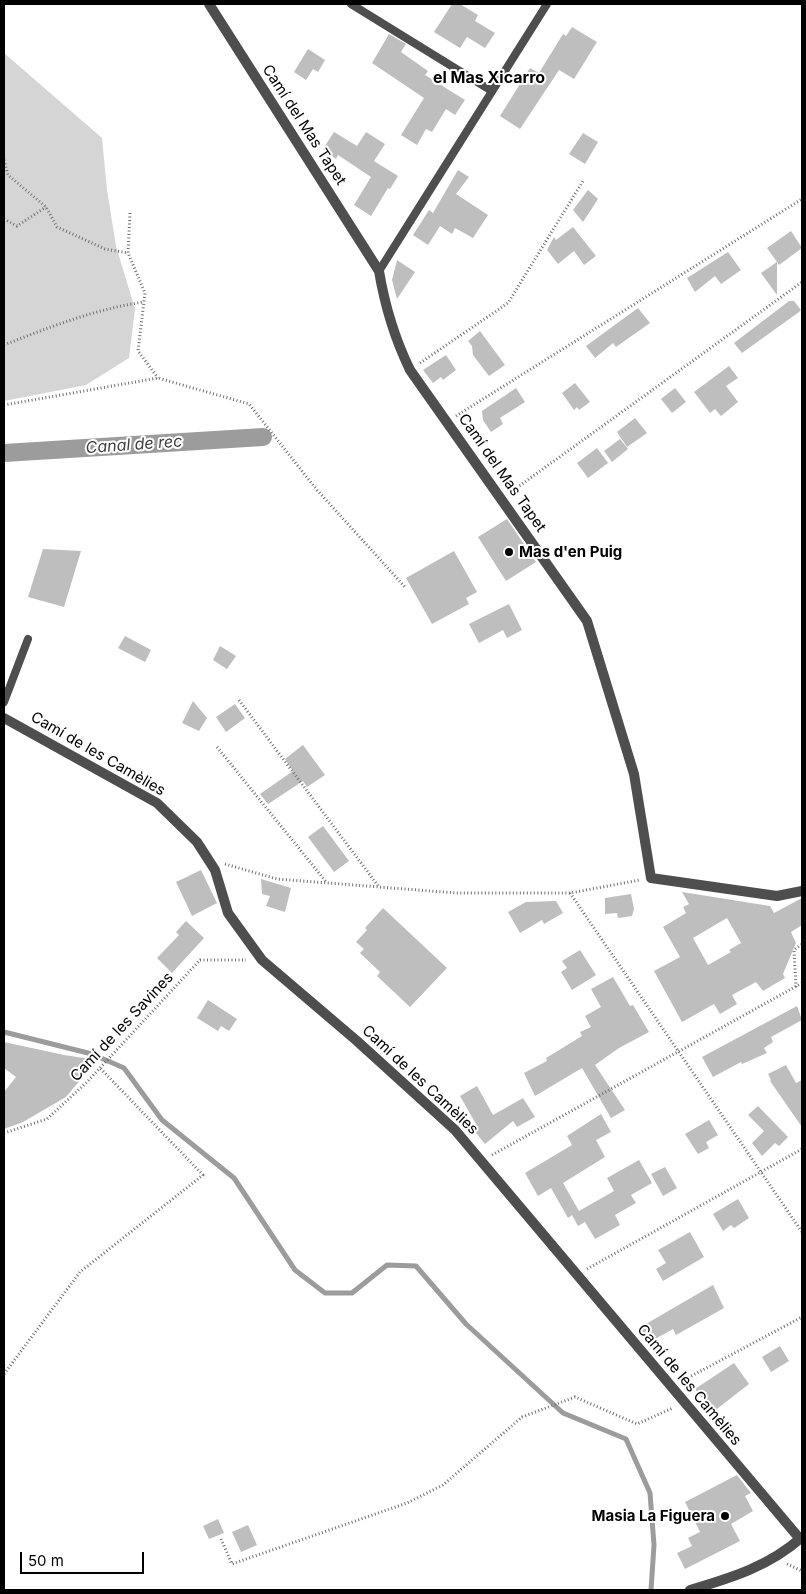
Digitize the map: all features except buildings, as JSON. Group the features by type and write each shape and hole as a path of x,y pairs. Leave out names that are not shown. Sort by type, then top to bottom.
{"street":[{"name":"Camí del Mas Tapet","path":"208,4 379,271 385,308 396,342 410,370 587,621 634,774 651,878"},
{"name":"Camí de les Camèlies","path":"4,718 157,803 197,842 215,870 228,913 262,960 357,1041 455,1130 670,1387 801,1538"},
{"path":"651,878 777,896 802,891"},
{"path":"690,1590 736,1577 776,1558 801,1538"}],"lane":[{"path":"351,4 492,91"},
{"path":"379,271 547,4"},
{"path":"4,702 28,639"}],"path":[{"path":"4,160 8,175 46,206 57,227 105,249 128,253"},
{"path":"410,370 508,303 583,180"},
{"path":"446,420 464,412 802,198"},
{"path":"4,219 17,226 46,206"},
{"path":"130,213 128,253 145,293 138,351 158,378"},
{"path":"502,498 802,282"},
{"path":"4,345 81,316 114,306 144,302"},
{"path":"4,405 158,378 249,404 317,490 405,588"},
{"path":"239,700 379,887"},
{"path":"217,747 327,883"},
{"path":"208,859 277,879 456,893 570,893 651,878"},
{"path":"570,893 802,1232"},
{"path":"796,986 794,950 802,944"},
{"name":"Camí de les Savines","path":"4,1133 47,1119 100,1068 200,960 262,960"},
{"path":"480,1161 802,983"},
{"path":"4,1374 80,1272 203,1174 100,1068"},
{"path":"576,1276 802,1149"},
{"path":"670,1387 802,1317"},
{"path":"220,1539 232,1564 407,1503 443,1485 522,1417 575,1397 637,1424 684,1403"}],"shaded area":[{"path":"4,53 102,138 107,190 116,246 135,309 129,358 86,385 4,401"}],"waterway":[{"name":"Canal de rec","path":"4,453 263,437"},
{"path":"4,1032 92,1054 124,1068 162,1120 234,1178 295,1270 325,1293 352,1293 387,1265 416,1266 466,1324 563,1413 626,1439 650,1493 654,1545 651,1590"}],"place":[{"name":"Mas d'en Puig","path":"509,552"},
{"name":"Masia La Figuera","path":"725,1516"}],"district":[{"name":"el Mas Xicarro","path":"489,78"}]}
